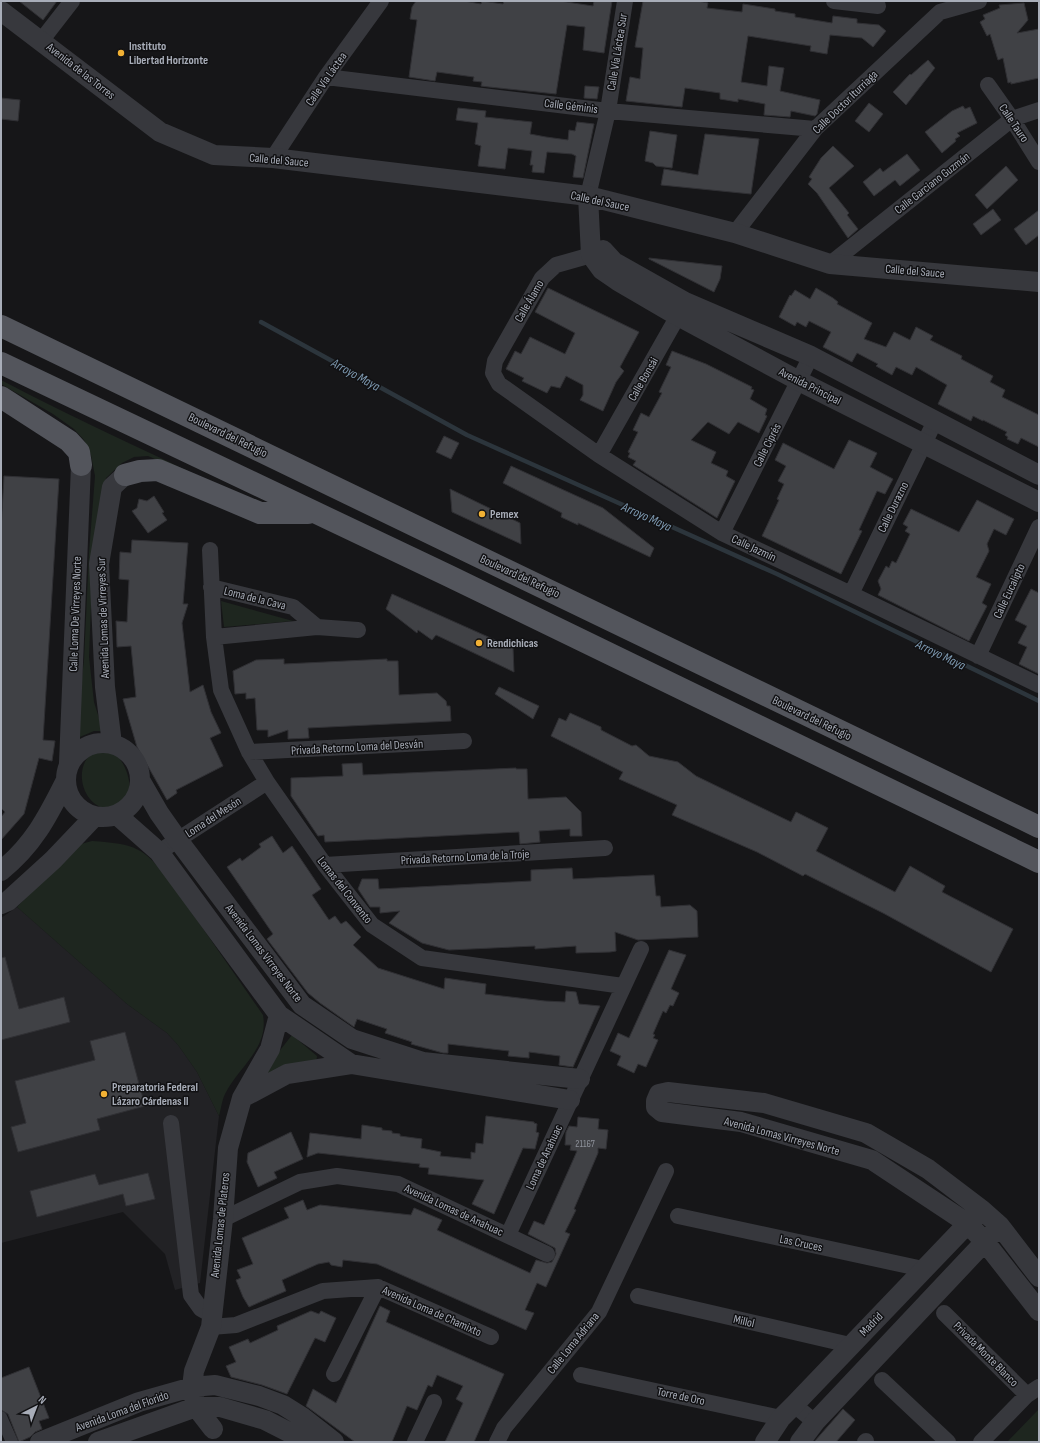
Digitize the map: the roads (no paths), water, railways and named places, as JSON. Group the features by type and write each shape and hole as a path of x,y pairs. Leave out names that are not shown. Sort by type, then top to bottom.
{"main road":[{"name":"Boulevard del Refugio","path":"1,326 1039,827"},
{"path":"1,363 549,624 1039,862"},
{"path":"1,397 69,441 79,452 81,465"},
{"path":"125,475 140,471 158,470 260,513 316,513"}],"street":[{"path":"42,41 72,1"},
{"name":"Calle Vía Láctea","path":"273,158 326,77 381,1"},
{"name":"Calle Vía Láctea Sur","path":"588,196 608,111 625,1"},
{"path":"834,1 878,6"},
{"name":"Calle Doctor Iturriaga","path":"735,233 816,130 940,12 979,1"},
{"name":"Avenida de las Torres","path":"1,11 160,132"},
{"name":"Calle Géminis","path":"326,77 608,111 816,130"},
{"name":"Calle Tauro","path":"988,85 1012,119 1039,162"},
{"name":"Calle Garciano Guzmán","path":"830,264 1012,119 1039,110"},
{"name":"Calle del Sauce","path":"160,132 214,155 273,158 588,196 735,233 830,264 1039,282"},
{"path":"588,196 595,249"},
{"name":"Avenida Principal","path":"595,249 602,270 607,274 682,309 811,356 1039,475"},
{"name":"Calle Álamo","path":"493,374 495,361 542,278 556,265 595,249"},
{"name":"Avenida Principal","path":"682,309 799,381 1039,502"},
{"name":"Calle Bonsái","path":"599,455 682,309"},
{"name":"Calle Ciprés","path":"722,533 811,356"},
{"name":"Calle Jazmín","path":"493,374 499,384 599,455 722,533 1039,685"},
{"name":"Calle Durazno","path":"851,594 935,421"},
{"name":"Calle Loma De Virreyes Norte","path":"67,772 81,465"},
{"name":"Avenida Lomas de Virreyes Sur","path":"112,744 105,686 99,564 112,487 125,475"},
{"name":"Calle Eucalipto","path":"978,656 1039,528"},
{"name":"Lomas del Convento","path":"210,550 214,637 221,690 249,752 267,782 325,865 372,925 422,958 623,986"},
{"name":"Loma de la Cava","path":"211,587 294,608 317,627"},
{"name":"Loma de la Cava","path":"214,637 317,627 358,630"},
{"name":"Privada Retorno Loma del Desván","path":"249,752 464,741"},
{"path":"1,871 18,857 46,821 67,772 75,755 87,747 102,743 112,744 123,749 132,757 138,768 140,780 134,801 117,815 106,818 94,817 83,812 74,804 68,794 67,772"},
{"name":"Avenida Lomas Virreyes Norte","path":"140,780 159,813 178,840 302,1005 352,1039 423,1062 580,1079"},
{"name":"Loma del Mesón","path":"159,852 267,782"},
{"name":"Avenida Lomas Virreyes Norte","path":"117,815 159,852 279,1015 351,1064 570,1100"},
{"path":"1,904 8,901 53,860 94,817"},
{"name":"Privada Retorno Loma de la Troje","path":"325,865 605,848"},
{"path":"580,1079 641,949"},
{"name":"Avenida Lomas de Plateros","path":"192,1386 194,1371 202,1353 211,1321 228,1148 242,1098 270,1049 279,1015"},
{"path":"242,1098 287,1074 351,1064"},
{"name":"Loma de Anahuac","path":"508,1235 580,1079"},
{"name":"Avenida Lomas Virreyes Norte","path":"1039,1277 1000,1226 982,1210 928,1169 866,1134 764,1102 668,1092 659,1094 656,1101 656,1107 662,1112 741,1122 872,1160 967,1224 985,1242 1039,1311"},
{"path":"171,1123 191,1296 211,1321"},
{"name":"Calle Loma Adriana","path":"497,1442 504,1428 599,1312 666,1171"},
{"name":"Avenida Lomas de Anahuac","path":"222,1219 300,1182 337,1176 398,1184 547,1254"},
{"name":"Madrid","path":"765,1442 788,1411 923,1269 982,1210"},
{"name":"Las Cruces","path":"678,1216 923,1269"},
{"path":"800,1442 814,1422 1000,1226"},
{"path":"334,1374 378,1287"},
{"name":"Avenida Loma de Chamixto","path":"211,1321 236,1325 323,1291 378,1287 491,1337"},
{"name":"Millol","path":"638,1296 850,1345"},
{"name":"Privada Monte Blanco","path":"944,1313 1033,1391"},
{"path":"202,1353 215,1385 220,1407 213,1435"},
{"name":"Torre de Oro","path":"581,1374 788,1411"},
{"path":"882,1380 948,1442"},
{"name":"Avenida Loma del Florido","path":"40,1442 139,1402 192,1386 215,1385 259,1396 283,1405 302,1417 334,1442"},
{"path":"192,1386 196,1408 213,1435"},
{"path":"981,1442 1033,1391"},
{"path":"415,1442 434,1402"},
{"name":"Avenida Loma del Florido","path":"98,1442 196,1408 220,1407 265,1420 308,1442"},
{"path":"788,1411 814,1422"},
{"path":"1,1417 12,1442"}],"waterway":[{"name":"Arroyo Maya","path":"261,322 467,435 777,574 1039,701"}],"place":[{"name":"Instituto Libertad Horizonte","path":"121,53"},
{"name":"Pemex","path":"482,514"},
{"name":"Rendichicas","path":"479,643"},
{"name":"Preparatoria Federal Lázaro Cárdenas ll","path":"104,1094"}]}
